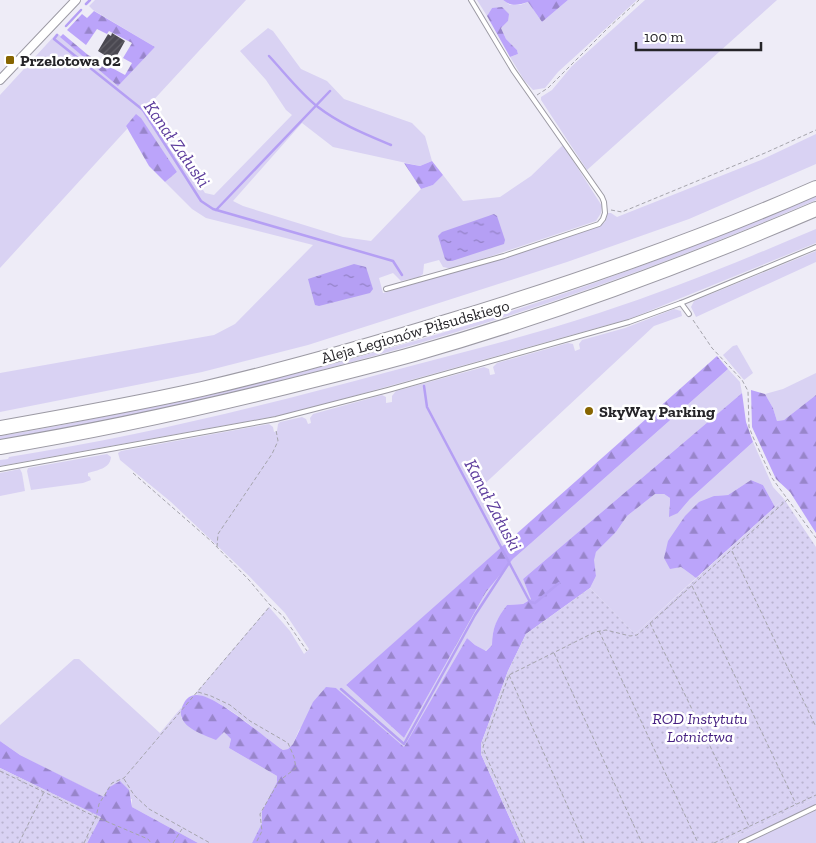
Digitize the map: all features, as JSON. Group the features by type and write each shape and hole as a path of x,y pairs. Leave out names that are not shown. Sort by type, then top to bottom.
{"highway":[{"name":"Aleja Legionów Piłsudskiego","path":"0,428 132,404 200,389 372,345 522,300 744,218 816,188"},
{"name":"Aleja Legionów Piłsudskiego","path":"0,447 71,435 214,406 413,355 536,316 651,275 816,208"}],"street":[{"path":"0,80 76,0"}],"lane":[{"path":"386,289 504,256 599,224 603,219 606,209 602,197 531,96 471,0"},
{"path":"0,469 276,420 629,322 681,303 816,247"},
{"path":"681,303 689,314"},
{"path":"741,843 816,807"}],"path":[{"path":"531,96 540,94 548,88 639,0"},
{"path":"606,209 622,212 816,130"},
{"path":"689,314 712,348 742,380 748,391 749,427 772,478 816,538"},
{"path":"217,548 218,534 272,454 278,441 276,430"},
{"path":"133,473 176,510 250,580 271,605 284,616 307,651"},
{"path":"525,843 483,747 508,675 599,631 606,630 633,637 788,499"},
{"path":"732,550 816,726"},
{"path":"692,586 796,804"},
{"path":"84,843 96,817 99,804 112,784 124,778 271,605"},
{"path":"650,623 749,826"},
{"path":"599,631 698,843"},
{"path":"554,652 642,843"},
{"path":"508,675 584,843"},
{"path":"197,692 230,705 250,721 288,743 294,757 296,768 279,781 260,814 262,831 256,843"},
{"path":"0,771 96,817 148,839 151,843"},
{"path":"124,778 134,796 149,809 210,843"},
{"path":"19,843 44,792"},
{"path":"714,843 816,794"},
{"path":"173,843 182,828"}],"green space":[{"path":"95,0 246,0 148,106 205,193 214,195 292,115 286,110 266,80 240,51 268,28 273,31 301,69 327,81 344,99 412,123 425,136 432,161 420,166 333,147 302,123 233,201 243,206 343,237 371,241 421,189 433,185 443,175 463,201 500,197 531,176 563,145 602,206 601,213 596,221 453,269 443,267 439,260 424,264 423,274 419,277 401,281 393,273 379,278 383,293 533,249 600,226 605,222 608,213 617,217 761,160 816,134 816,164 689,219 567,262 308,345 202,372 0,412 0,373 214,335 235,324 313,245 206,218 192,209 165,182 177,172 126,125 127,129 0,268 0,95 57,33 118,85 155,47 93,10 89,6"},
{"path":"477,0 503,0 510,5 520,5 528,2 542,22 568,0 637,0 558,72 545,88 533,90 524,80 510,57 518,54 517,50 506,39 501,28 508,21 492,8 487,16"},
{"path":"503,0 568,0 542,22 528,2 515,5"},
{"path":"645,0 777,0 587,170 541,100 541,97 552,90 572,66"},
{"path":"502,7 509,14 508,21 501,28 506,39 517,50 518,54 510,57 487,16 492,8"},
{"path":"94,11 155,47 118,86 60,37 63,34 88,55 125,75 132,63 123,58 132,43 109,31 107,34 97,29 86,45 67,30 82,14 87,18"},
{"path":"136,114 141,118 177,172 165,182 149,166 126,126"},
{"path":"432,161 443,175 433,185 421,189 404,163 420,166"},
{"path":"816,195 816,200 717,241 617,279 415,344 210,398 0,440 0,436 38,430 236,388 405,344 572,291 736,229"},
{"path":"816,229 816,243 632,318 277,416 0,466 0,460 8,459 9,457 105,440 247,409 547,329 654,294"},
{"path":"816,251 816,262 696,317 691,307 694,301"},
{"path":"674,309 681,311 682,316 654,326 478,490 504,546 346,685 404,738 486,592 513,559 728,369 740,382 742,393 523,579 532,598 523,604 507,605 500,614 496,624 492,645 485,651 467,638 404,748 336,688 299,730 293,744 288,749 283,750 219,703 195,694 269,607 290,631 304,654 309,649 285,613 248,575 171,502 120,460 118,453 269,424 273,427 274,432 277,431 280,422 302,417 306,419 308,424 311,423 310,418 313,414 382,395 386,397 386,403 392,402 392,396 396,391 484,367 489,369 490,375 495,374 493,367 497,363 568,343 573,344 575,351 580,349 579,344 582,340 625,328"},
{"path":"737,345 753,373 744,380 723,355 733,346"},
{"path":"717,356 728,369 513,559 486,592 404,738 346,685"},
{"path":"816,373 816,395 784,420 777,421 773,408 765,394 783,389"},
{"path":"751,390 765,394 773,408 777,421 784,420 816,395 816,533 790,492 776,479 752,427"},
{"path":"742,393 746,422 753,442 690,499 678,513 669,517 670,498 664,494 655,494 627,516 616,532 596,552 594,560 596,576 590,588 526,634 508,671 481,744 481,754 521,843 252,843 262,823 262,811 277,782 277,776 229,748 231,739 224,732 216,740 190,728 185,723 181,711 187,699 196,695 215,701 283,750 288,749 293,744 313,702 326,687 336,688 404,747 467,638 486,651 492,645 496,624 500,614 507,605 523,604 531,599 523,579"},
{"path":"753,442 773,487 784,499 775,507 763,485 751,480 728,495 714,496 681,567 696,578 635,634 590,588 596,576 593,560 596,552 616,532 627,516 655,494 664,494 670,498 669,508 678,513 690,499"},
{"path":"107,454 111,457 106,467 88,473 91,480 83,483 31,490 28,468"},
{"path":"20,469 25,491 0,496 0,473"},
{"path":"751,480 763,485 775,507 696,578 681,567 670,569 664,558 668,541 685,516 699,502 714,496 728,495"},
{"name":"ROD Instytutu Lotnictwa","path":"784,499 816,547 816,798 722,843 521,843 481,754 481,744 508,671 526,634 590,588 635,634"},
{"path":"74,659 79,659 160,733 181,708 181,718 224,732 231,739 229,748 277,776 277,782 262,811 262,823 252,843 198,843 132,807 132,799 104,797 20,755 0,741 0,725"},
{"path":"0,741 20,755 104,797 108,788 120,781 129,790 132,807 198,843 87,843 100,817 0,768"},
{"path":"0,768 101,817 87,843 0,843"},
{"path":"816,798 816,805 736,843 722,843"},
{"path":"816,810 816,843 747,843"}],"water":[{"path":"494,214 497,216 505,240 504,244 452,261 445,259 438,236 442,232"},
{"path":"354,264 366,267 373,289 370,293 319,306 315,305 308,279"}],"building":[{"path":"112,33 125,41 114,61 98,51 108,34 111,36"}],"waterway":[{"path":"86,4 90,0"},
{"path":"66,26 81,10"},
{"name":"Kanał Załuski","path":"57,35 54,39 143,110 201,201 213,209 393,261 402,275"},
{"path":"269,56 299,89 326,113 362,133 391,145"},
{"path":"216,210 330,91"},
{"name":"Kanał Załuski","path":"424,386 427,407 530,602 535,603 559,583"},
{"path":"341,689 404,744 475,615 509,563"}],"place":[{"name":"Przelotowa 02","path":"10,60"},
{"name":"SkyWay Parking","path":"589,411"}]}
